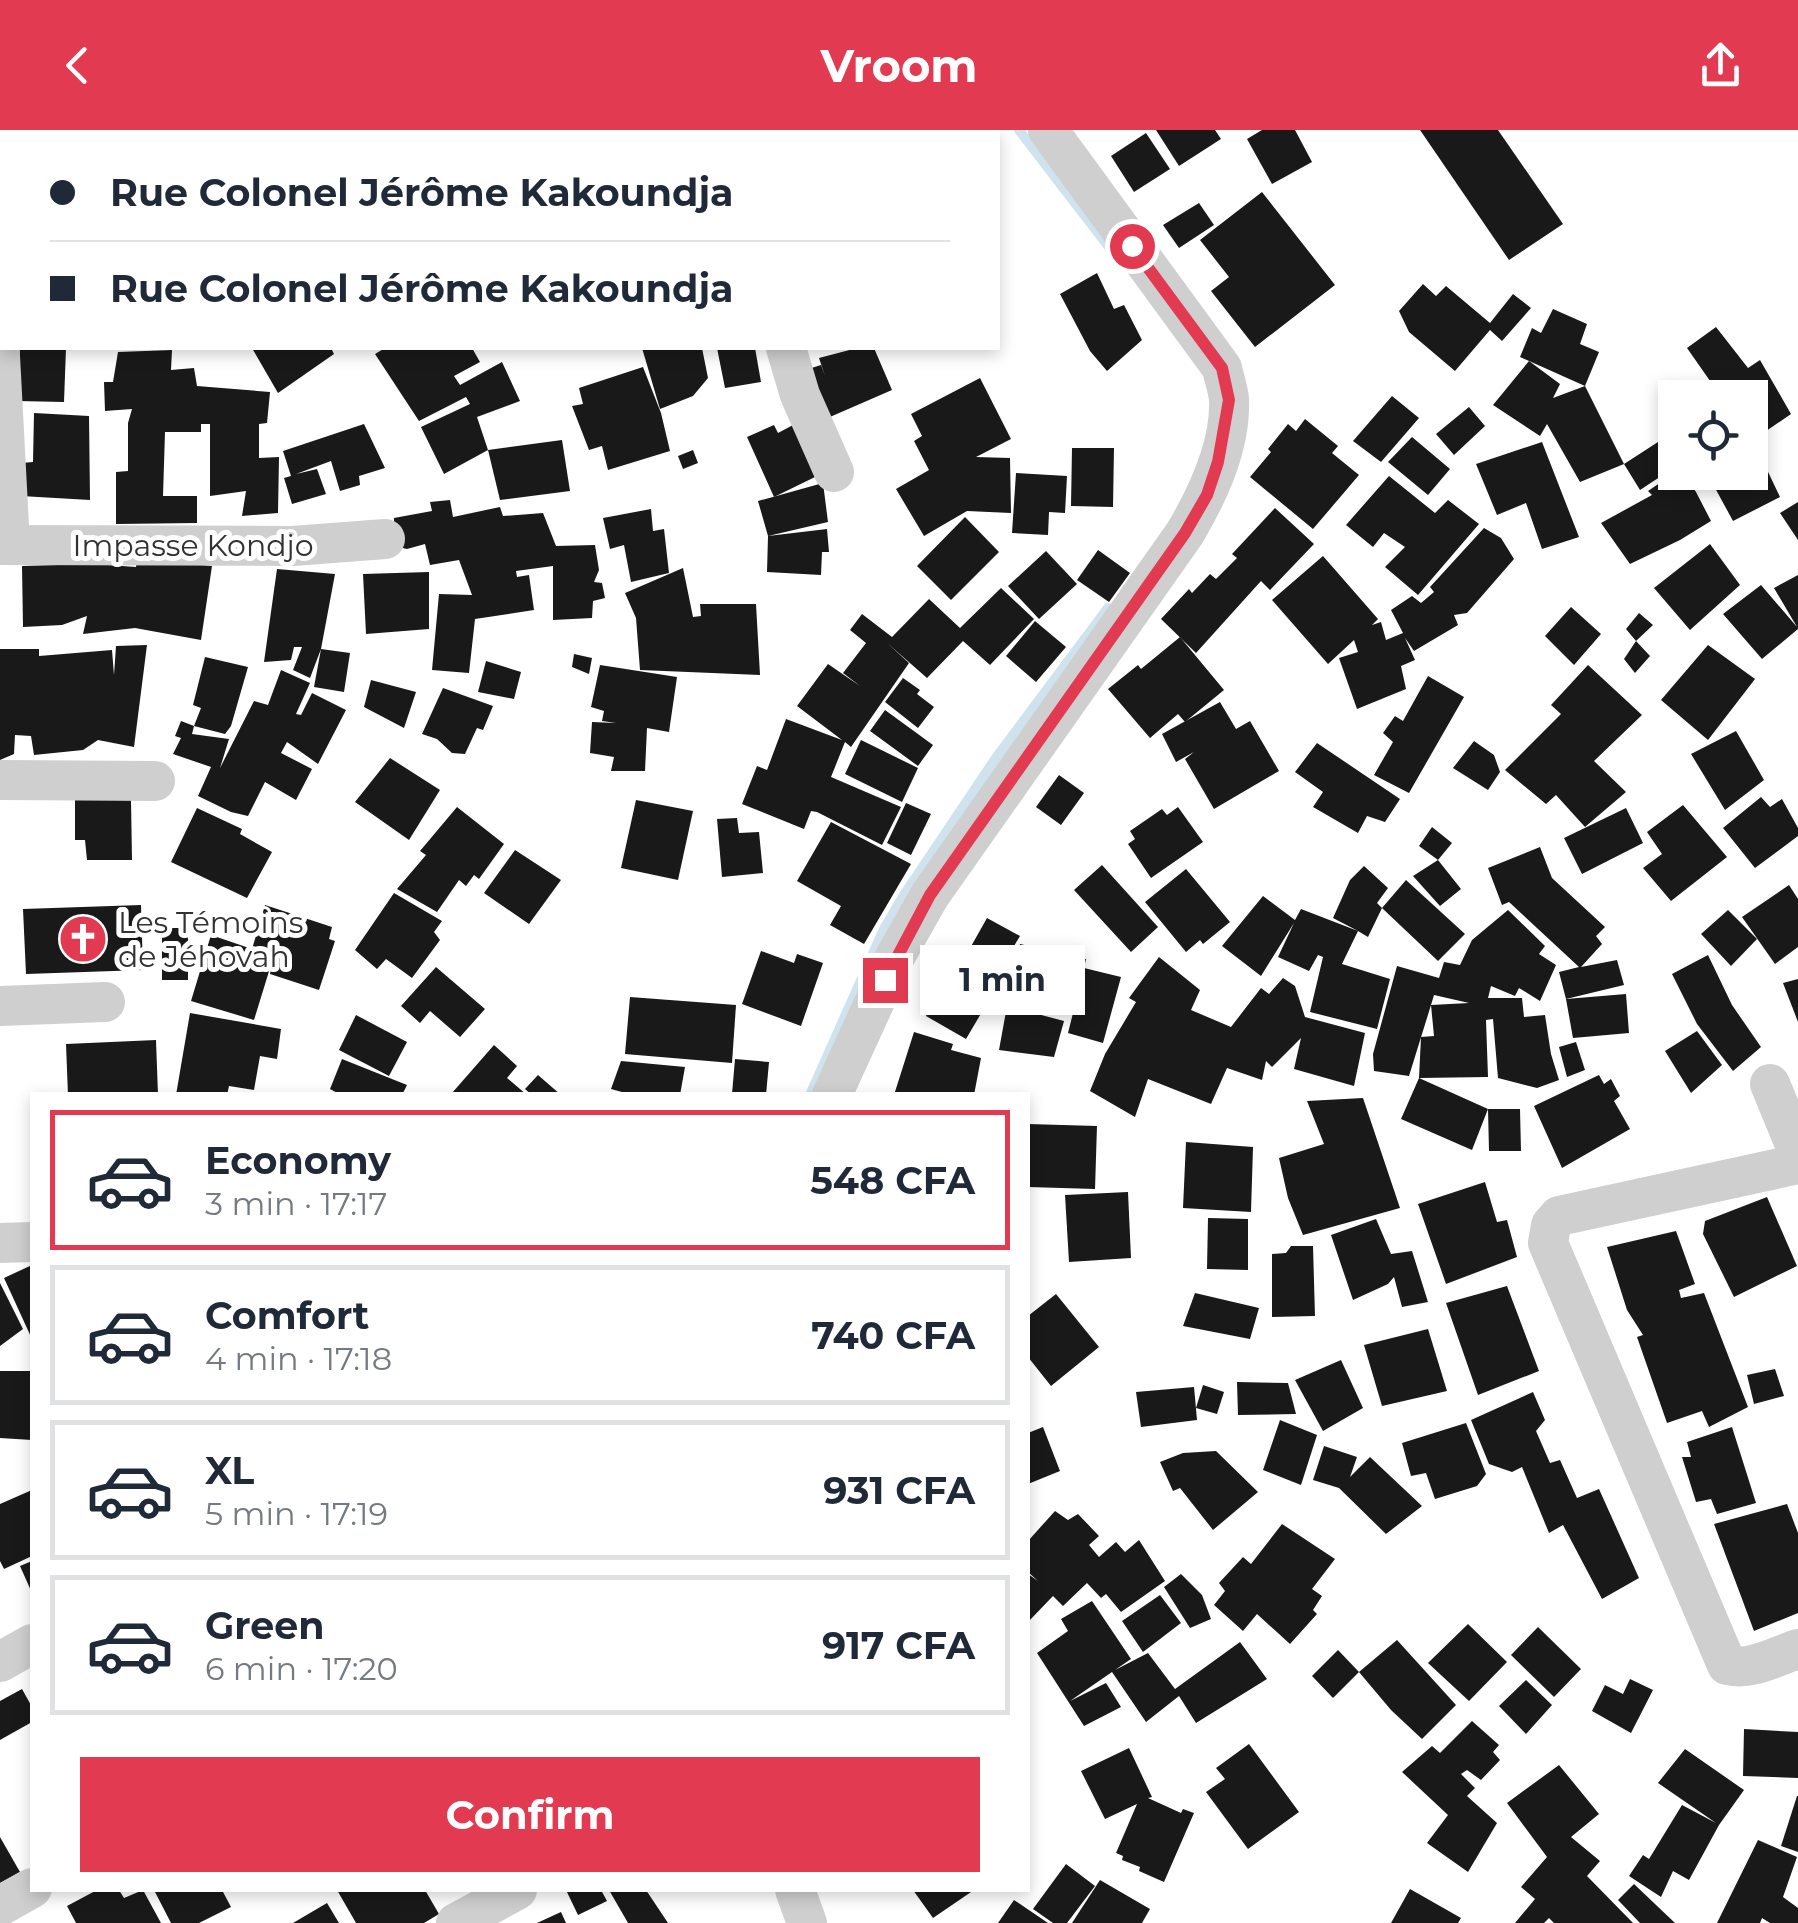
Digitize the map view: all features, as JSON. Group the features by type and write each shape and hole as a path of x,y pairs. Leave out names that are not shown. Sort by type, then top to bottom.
{"street":[{"path":"833,1092 896,955 930,895 1185,533 1207,495 1218,462 1229,400 1222,368 1048,130"},
{"path":"787,350 800,395 834,472"},
{"path":"0,356 5,545"},
{"name":"Impasse Kondjo","path":"5,545 294,546 385,539"},
{"path":"0,780 156,780"},
{"path":"0,1006 105,1002"},
{"path":"1770,1084 1798,1152"},
{"path":"1798,1164 1560,1216 1551,1225 1548,1242 1727,1664 1740,1668 1798,1649"},
{"path":"0,1243 30,1242"},
{"path":"0,1662 30,1645"},
{"path":"0,1906 30,1889"},
{"path":"456,1923 513,1892"},
{"path":"796,1892 807,1923"}],"building":[{"path":"1156,130 1215,130 1221,139 1179,166"},
{"path":"1262,130 1295,130 1312,162 1272,184 1247,139"},
{"path":"1420,130 1498,130 1563,224 1509,260"},
{"path":"1146,133 1170,169 1134,192 1111,156"},
{"path":"1262,192 1335,285 1255,347 1211,291 1229,277 1200,240"},
{"path":"1199,203 1214,225 1179,248 1163,225"},
{"path":"1097,273 1114,309 1124,305 1142,340 1107,371 1090,351 1060,294"},
{"path":"1423,284 1436,296 1446,286 1490,323 1513,294 1531,308 1502,341 1490,330 1455,371 1409,332 1399,311"},
{"path":"1553,309 1587,324 1580,344 1599,352 1585,386 1520,357 1532,328 1541,333"},
{"path":"1716,327 1748,368 1760,360 1791,414 1768,430 1768,380 1709,380 1687,348"},
{"path":"20,350 66,350 64,402 17,401"},
{"path":"172,350 171,370 194,368 197,386 270,392 267,423 259,424 259,458 279,457 278,513 242,516 246,491 210,496 210,424 201,424 201,432 165,432 163,496 197,496 197,523 116,524 116,472 128,471 128,423 132,409 105,411 104,382 113,382 118,352"},
{"path":"253,350 332,350 334,354 278,393"},
{"path":"382,350 473,350 480,362 454,376 460,385 502,362 520,401 477,417 488,450 444,474 421,427 470,404 466,397 419,421 375,354"},
{"path":"643,350 702,350 708,378 693,396 660,409"},
{"path":"717,350 755,350 761,382 725,388"},
{"path":"849,350 875,350 892,390 823,420 802,371 821,365 825,376 819,358"},
{"path":"1529,361 1560,384 1553,398 1585,386 1624,464 1580,482 1547,424 1540,436 1493,405"},
{"path":"643,367 661,413 670,451 608,470 602,446 589,450 572,406 583,404 579,388"},
{"path":"980,378 1011,439 976,457 1010,458 1011,513 967,511 924,536 896,489 929,470 914,441 922,436 911,414"},
{"path":"1392,396 1419,418 1381,462 1353,441"},
{"path":"1469,407 1485,426 1454,455 1436,434"},
{"path":"34,413 89,416 90,500 21,496 21,463 33,462"},
{"path":"1305,419 1338,446 1332,453 1359,475 1313,529 1250,477 1288,424 1296,431"},
{"path":"364,424 385,468 359,476 360,485 340,491 331,461 296,474 317,469 326,494 292,504 284,478 291,476 283,451"},
{"path":"774,425 778,433 793,425 815,477 774,497 747,437"},
{"path":"1412,437 1450,469 1428,495 1388,462"},
{"path":"562,440 570,491 500,500 488,450"},
{"path":"1542,442 1579,537 1542,549 1526,503 1497,515 1476,464"},
{"path":"1658,442 1658,478 1640,490 1624,464"},
{"path":"1072,448 1114,448 1113,507 1071,506"},
{"path":"693,450 698,463 683,469 678,456"},
{"path":"1768,472 1780,497 1733,521 1716,490 1768,490"},
{"path":"1016,473 1067,476 1065,513 1049,512 1048,535 1012,533"},
{"path":"1389,476 1435,513 1448,500 1479,524 1418,595 1385,567 1405,547 1384,533 1373,547 1346,525"},
{"path":"823,483 828,522 768,536 758,501"},
{"path":"1658,484 1658,490 1695,490 1711,521 1630,564 1601,523 1652,495 1648,491"},
{"path":"450,500 453,517 500,507 503,516 543,513 556,546 595,545 599,570 594,582 602,583 605,598 593,601 592,618 553,620 553,566 516,571 517,577 529,575 534,610 475,619 469,673 432,670 439,594 472,595 459,560 430,565 425,544 407,549 394,546 394,518 432,511 430,502"},
{"path":"1798,502 1798,540 1780,513"},
{"path":"1275,508 1314,544 1270,590 1261,581 1196,653 1161,619 1189,589 1192,593 1210,574 1216,579 1237,558 1232,554"},
{"path":"651,509 653,531 664,529 669,573 631,582 624,545 610,549 603,518"},
{"path":"965,517 999,552 951,600 917,566"},
{"path":"1484,528 1501,538 1514,559 1467,613 1454,615 1458,625 1414,651 1405,638 1415,660 1401,666 1406,689 1357,709 1339,658 1358,652 1354,640 1328,664 1272,600 1323,556 1378,619 1372,625 1381,622 1386,640 1403,633 1391,610 1412,596 1421,603 1434,592 1430,587"},
{"path":"827,529 829,552 822,552 821,575 767,572 768,536"},
{"path":"1710,544 1740,585 1690,630 1654,588"},
{"path":"1098,550 1130,573 1109,602 1077,580"},
{"path":"1046,551 1077,584 1039,619 1008,586"},
{"path":"137,559 212,566 201,640 135,628 83,634 87,616 62,625 23,627 22,566 136,567"},
{"path":"683,568 693,617 701,616 700,604 756,604 760,675 640,670 636,618 625,593"},
{"path":"277,569 335,574 321,649 310,678 293,670 302,647 294,647 291,660 264,662"},
{"path":"429,572 429,629 366,634 363,574"},
{"path":"1798,575 1798,629 1762,659 1723,614 1761,585 1797,627 1774,588"},
{"path":"1001,588 1034,619 990,665 963,641 927,678 886,642 909,663 851,747 845,742 831,777 901,807 882,845 817,812 811,811 804,829 742,804 757,766 767,770 786,719 842,740 797,706 828,664 860,686 843,673 866,643 850,630 862,614 892,637 929,599 960,628"},
{"path":"1571,607 1601,634 1574,665 1545,636"},
{"path":"1639,613 1653,625 1636,641 1626,629"},
{"path":"1035,621 1066,647 1036,682 1006,656"},
{"path":"1180,637 1224,690 1185,722 1178,714 1150,738 1108,689 1138,665 1141,669"},
{"path":"1636,641 1650,656 1635,673 1624,659"},
{"path":"147,645 134,747 98,740 83,750 34,755 31,736 15,735 14,754 0,760 0,649 39,649 39,656 112,650 114,675 116,646"},
{"path":"1708,645 1755,679 1708,740 1661,700"},
{"path":"321,649 350,653 344,692 314,687"},
{"path":"574,654 592,658 589,674 572,667"},
{"path":"205,657 248,667 231,726 225,734 194,726 201,708 193,705"},
{"path":"486,661 521,672 514,699 478,692"},
{"path":"600,665 677,677 669,732 647,728 645,771 611,771 614,757 590,753 592,722 616,723 602,721 604,711 591,707"},
{"path":"1588,665 1642,715 1594,761 1626,792 1585,827 1556,795 1546,804 1505,770 1561,714 1551,705"},
{"path":"281,670 310,683 296,714 301,715 312,693 346,710 318,764 287,742 281,753 312,769 296,800 265,782 248,816 198,796 211,767 173,754 181,738 175,736 181,721 194,726 192,734 229,739 220,768 254,701 268,705"},
{"path":"1428,676 1464,697 1409,793 1374,775 1393,742 1383,733 1395,716 1403,721"},
{"path":"903,678 934,707 918,728 885,702"},
{"path":"371,680 416,692 404,728 364,707"},
{"path":"443,688 493,706 483,730 477,728 465,754 452,753 437,739 422,734"},
{"path":"1220,702 1236,729 1250,721 1279,771 1214,809 1185,759 1194,752 1176,762 1162,734"},
{"path":"885,710 933,745 918,766 870,731"},
{"path":"1736,731 1764,780 1725,810 1691,754"},
{"path":"861,740 918,768 902,802 845,774"},
{"path":"1474,741 1494,755 1500,772 1488,790 1453,768"},
{"path":"1317,743 1400,799 1385,822 1367,816 1358,833 1313,807 1323,792 1295,772"},
{"path":"390,758 440,790 409,840 355,802"},
{"path":"1059,775 1084,793 1061,825 1036,807"},
{"path":"1761,797 1770,807 1782,799 1798,828 1798,836 1755,868 1723,828"},
{"path":"75,800 131,800 132,860 87,860 85,840 75,840"},
{"path":"636,800 693,811 678,880 621,868"},
{"path":"906,803 931,814 911,855 887,843"},
{"path":"1683,805 1727,857 1671,901 1643,868 1662,854 1647,832"},
{"path":"457,807 504,844 479,879 474,875 466,886 459,880 437,912 397,889 426,855 420,851"},
{"path":"1178,807 1203,842 1151,878 1128,844 1135,839 1130,831 1162,809 1167,815"},
{"path":"197,808 242,829 240,834 272,852 247,898 171,862"},
{"path":"1626,808 1643,843 1582,874 1564,838"},
{"path":"737,818 739,833 759,832 763,873 722,877 717,819"},
{"path":"831,822 911,864 864,944 830,925 841,906 797,881"},
{"path":"1432,827 1452,843 1438,860 1419,846"},
{"path":"1540,847 1552,878 1605,927 1596,936 1602,944 1581,967 1617,960 1624,985 1566,999 1559,972 1579,967 1509,902 1502,905 1488,868"},
{"path":"515,850 561,880 529,924 484,893"},
{"path":"1438,860 1461,889 1440,906 1413,876"},
{"path":"1102,865 1158,927 1131,952 1074,890"},
{"path":"1364,866 1388,888 1377,903 1382,908 1368,937 1333,918 1350,880"},
{"path":"1186,869 1230,922 1186,952 1145,902"},
{"path":"1406,880 1465,934 1438,961 1382,908"},
{"path":"1789,885 1798,899 1798,947 1775,964 1742,917"},
{"path":"394,893 442,921 434,932 440,940 412,978 386,959 377,969 355,950"},
{"path":"1263,896 1295,920 1301,909 1358,931 1342,964 1390,979 1377,1029 1310,1012 1323,957 1318,955 1309,971 1278,957 1294,923 1261,976 1222,946"},
{"name":"Les Témoins de Jéhovah","path":"141,905 143,970 26,974 23,909"},
{"path":"265,905 332,927 329,939 335,941 319,990 270,974 274,955 254,1020 191,1001 211,935 252,949"},
{"path":"1508,910 1545,946 1539,954 1556,965 1540,1001 1519,988 1515,996 1491,986 1488,998 1522,998 1524,1017 1545,1015 1559,1080 1537,1088 1498,1078 1493,1019 1486,1020 1488,1077 1419,1078 1421,1037 1409,1076 1374,1071 1373,1054 1397,966 1439,978 1444,962 1460,965 1472,940","holes":["1434,995 1469,1003 1431,1005","1431,1005 1434,1036 1421,1037"]},
{"path":"1728,910 1757,939 1731,966 1701,934"},
{"path":"987,918 1020,936 1001,968 969,950"},
{"path":"162,928 188,928 188,980 162,980"},
{"path":"1020,944 1086,959 1084,968 1121,977 1103,1043 1068,1033 1073,1013 1007,998"},
{"path":"761,951 794,963 797,954 823,963 801,1026 742,1004"},
{"path":"1708,955 1732,1005 1761,1047 1733,1071 1697,1024 1672,974"},
{"path":"1159,957 1200,990 1191,1010 1231,1027 1261,988 1269,994 1283,978 1295,986 1305,1017 1365,1033 1354,1086 1294,1069 1301,1038 1272,1067 1266,1061 1262,1080 1227,1068 1211,1104 1148,1079 1135,1117 1090,1091 1105,1054 1136,1002 1129,998"},
{"path":"436,967 485,1009 460,1037 430,1011 420,1023 401,1006"},
{"path":"1798,979 1798,1022 1783,983"},
{"path":"943,981 967,990 986,1005 966,1039 926,1016"},
{"path":"1626,994 1629,1033 1573,1038 1566,999"},
{"path":"630,997 736,1005 732,1063 625,1054"},
{"path":"1007,1006 1064,1021 1054,1057 999,1050"},
{"path":"190,1013 281,1029 277,1059 260,1056 254,1090 229,1086 228,1092 177,1092"},
{"path":"356,1015 407,1042 389,1076 339,1050"},
{"path":"1697,1031 1722,1065 1691,1093 1665,1051"},
{"path":"914,1032 953,1044 951,1050 981,1058 975,1092 895,1092"},
{"path":"156,1040 158,1092 68,1092 66,1044"},
{"path":"1576,1042 1585,1070 1567,1077 1559,1047"},
{"path":"494,1045 517,1066 507,1078 523,1092 453,1092"},
{"path":"342,1059 407,1085 404,1092 330,1089"},
{"path":"735,1059 769,1062 766,1092 732,1092"},
{"path":"621,1061 685,1067 681,1092 611,1089"},
{"path":"538,1075 558,1092 528,1092 525,1089"},
{"path":"1599,1075 1604,1084 1611,1079 1620,1096 1614,1101 1630,1129 1562,1168 1534,1106"},
{"path":"1419,1078 1488,1109 1472,1150 1401,1119"},
{"path":"1363,1098 1400,1208 1303,1235 1288,1198 1279,1158 1324,1144 1307,1101"},
{"path":"1488,1109 1520,1109 1521,1151 1489,1151"},
{"path":"1030,1124 1097,1126 1095,1189 1030,1187"},
{"path":"1186,1142 1253,1147 1251,1212 1183,1208"},
{"path":"1485,1182 1497,1222 1507,1220 1517,1257 1446,1284 1418,1204"},
{"path":"1128,1192 1131,1258 1069,1262 1065,1195"},
{"path":"1767,1197 1797,1266 1734,1297 1703,1234 1705,1221"},
{"path":"1208,1218 1248,1219 1248,1270 1207,1269"},
{"path":"1376,1219 1391,1254 1412,1251 1428,1302 1402,1307 1394,1277 1388,1284 1353,1300 1331,1235"},
{"path":"1676,1231 1695,1284 1679,1290 1681,1298 1704,1293 1748,1407 1709,1427 1702,1411 1667,1423 1637,1337 1643,1335 1627,1310 1607,1247"},
{"path":"1291,1246 1313,1246 1315,1316 1272,1317 1272,1254 1286,1253"},
{"path":"30,1266 30,1335 4,1278"},
{"path":"0,1283 23,1329 0,1346"},
{"path":"1507,1286 1539,1371 1478,1395 1446,1303"},
{"path":"1195,1293 1259,1308 1250,1339 1183,1326"},
{"path":"1056,1294 1099,1347 1051,1386 1030,1360 1030,1314"},
{"path":"1428,1329 1447,1391 1382,1406 1364,1345"},
{"path":"1341,1360 1363,1408 1323,1431 1295,1380"},
{"path":"1775,1369 1784,1396 1754,1404 1747,1375"},
{"path":"0,1371 30,1371 30,1440 0,1438"},
{"path":"1237,1382 1288,1383 1296,1414 1238,1415"},
{"path":"1203,1385 1224,1392 1217,1414 1196,1408"},
{"path":"1194,1387 1197,1420 1141,1427 1136,1392"},
{"path":"1533,1392 1545,1420 1536,1431 1550,1463 1560,1460 1577,1498 1599,1489 1639,1578 1602,1599 1563,1525 1549,1533 1522,1467 1512,1472 1489,1464 1471,1420"},
{"path":"1280,1420 1317,1435 1301,1485 1263,1470"},
{"path":"1466,1423 1486,1474 1477,1486 1435,1499 1426,1473 1411,1476 1402,1443"},
{"path":"1043,1427 1060,1471 1030,1483 1030,1432"},
{"path":"1732,1427 1756,1503 1717,1514 1711,1499 1696,1502 1682,1457 1691,1457 1687,1442"},
{"path":"1324,1446 1357,1457 1350,1477 1370,1457 1422,1506 1386,1534 1339,1488 1313,1480"},
{"path":"1216,1451 1258,1492 1213,1530 1180,1488 1173,1491 1160,1462 1183,1453"},
{"path":"30,1491 30,1557 4,1569 0,1561 0,1504"},
{"path":"1787,1504 1798,1533 1798,1613 1754,1631 1714,1524"},
{"path":"1055,1511 1068,1520 1078,1514 1099,1536 1089,1545 1099,1557 1116,1542 1125,1552 1139,1540 1165,1581 1121,1612 1106,1594 1101,1598 1087,1583 1063,1606 1053,1596 1030,1620 1030,1575 1038,1581 1030,1574 1030,1539"},
{"path":"1282,1524 1335,1559 1312,1589 1322,1596 1313,1610 1317,1614 1290,1644 1257,1614 1243,1631 1214,1605 1225,1591 1219,1583 1243,1557 1251,1564"},
{"path":"30,1562 30,1588 20,1566"},
{"path":"1181,1574 1202,1595 1211,1619 1190,1628 1164,1587"},
{"path":"1160,1595 1181,1623 1143,1652 1122,1621"},
{"path":"1092,1601 1131,1659 1115,1670 1148,1653 1175,1689 1240,1642 1267,1679 1196,1723 1179,1696 1146,1722 1112,1672 1070,1701 1106,1683 1121,1707 1084,1726 1037,1653 1068,1631 1061,1619"},
{"path":"1468,1624 1507,1662 1469,1701 1428,1663"},
{"path":"1538,1627 1581,1669 1554,1697 1511,1655"},
{"path":"1397,1640 1456,1705 1422,1739 1359,1672"},
{"path":"1338,1650 1359,1672 1333,1698 1312,1676"},
{"path":"1630,1679 1653,1690 1631,1733 1592,1711 1605,1685 1623,1694"},
{"path":"1526,1680 1552,1705 1526,1734 1499,1706"},
{"path":"22,1689 30,1703 30,1723 0,1740 0,1701"},
{"path":"1472,1721 1499,1745 1493,1752 1500,1760 1481,1780 1467,1770 1461,1774 1475,1788 1467,1796 1497,1823 1468,1872 1427,1843 1448,1815 1402,1772 1432,1746 1440,1753"},
{"path":"1744,1729 1798,1732 1798,1778 1743,1776"},
{"path":"1249,1744 1299,1812 1248,1849 1206,1792 1225,1779 1216,1768"},
{"path":"1129,1748 1152,1797 1148,1798 1181,1813 1183,1809 1194,1813 1164,1882 1139,1871 1140,1867 1122,1860 1123,1856 1116,1853 1137,1804 1105,1819 1081,1771"},
{"path":"1685,1749 1744,1790 1719,1825 1689,1880 1673,1871 1661,1897 1629,1876 1643,1855 1649,1859 1682,1805 1716,1823 1658,1783"},
{"path":"1559,1765 1599,1814 1571,1837 1600,1861 1587,1876 1633,1923 1554,1923 1549,1918 1544,1923 1515,1923 1535,1899 1521,1887 1547,1857 1507,1803"},
{"path":"1798,1796 1798,1852 1781,1846"},
{"path":"0,1837 20,1872 0,1883"},
{"path":"1758,1840 1797,1857 1783,1897 1798,1908 1798,1923 1770,1923 1762,1918 1760,1923 1717,1923"},
{"path":"1066,1864 1095,1886 1067,1923 1053,1923 1033,1909"},
{"path":"1100,1880 1150,1909 1142,1923 1072,1923"},
{"path":"1634,1884 1675,1923 1640,1923 1618,1900"},
{"path":"1410,1889 1461,1918 1458,1923 1391,1923"},
{"path":"93,1892 120,1892 124,1898 144,1892 161,1923 76,1923 67,1906"},
{"path":"155,1892 223,1892 231,1907 199,1923 171,1923"},
{"path":"338,1892 426,1892 439,1914 424,1923 356,1923"},
{"path":"567,1892 602,1892 607,1901 578,1915"},
{"path":"610,1892 647,1892 668,1923 628,1923"},
{"path":"914,1892 971,1892 933,1918"},
{"path":"1014,1900 1048,1923 998,1923"},
{"path":"327,1903 339,1923 293,1923"},
{"path":"561,1912 566,1923 537,1923"}],"waterway":[{"path":"1019,130 1116,256"},
{"path":"811,1092 884,929 904,895 996,758 1108,608"}],"place":[{"name":"Les Témoins de Jéhovah","path":"83,939"}],"route":[{"path":"885,980 930,895 1185,533 1207,495 1218,462 1229,400 1222,368 1132,246"}]}
